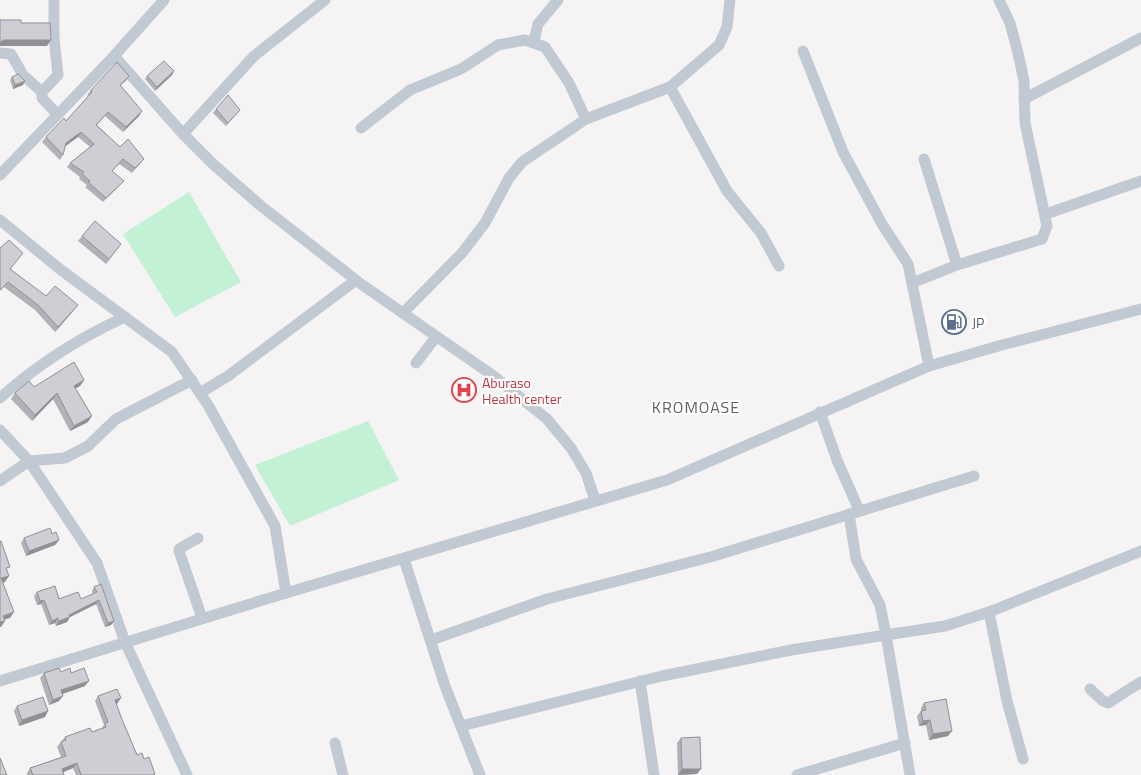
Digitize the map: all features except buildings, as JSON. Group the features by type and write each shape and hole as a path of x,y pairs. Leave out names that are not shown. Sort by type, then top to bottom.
{"street":[{"path":"54,0 54,38 58,75 42,92 42,98 57,114"},
{"path":"0,175 114,56 164,0"},
{"path":"183,134 254,56 325,0"},
{"path":"534,41 538,24 558,0"},
{"path":"404,313 462,253 486,223 509,178 522,162 586,119 670,87 719,45 727,27 730,0"},
{"path":"912,282 1042,239 1047,226 1046,214 1038,189 1025,123 1024,81 1010,24 999,0"},
{"path":"1024,99 1141,38"},
{"path":"361,128 410,90 461,69 498,45 514,41 534,41 545,47 555,61 586,119"},
{"path":"803,51 843,152 882,224 908,264 929,366"},
{"path":"0,53 11,54 24,75 42,92"},
{"path":"114,56 183,134 214,165 261,206 356,280 495,377 547,419 576,456 586,473 595,500"},
{"path":"670,87 726,191 761,233 779,266"},
{"path":"924,159 957,266"},
{"path":"1046,214 1141,181"},
{"path":"0,220 61,270 172,352 200,393 274,526 286,593"},
{"path":"200,393 228,376 356,280"},
{"path":"0,681 202,618 667,480 929,366 1141,309"},
{"path":"0,398 49,358 87,334 125,317"},
{"path":"416,363 436,336"},
{"path":"0,481 29,461 65,458 88,446 116,419 192,380"},
{"path":"820,412 854,512 856,559 880,605 906,743 910,775"},
{"path":"0,430 29,461 98,563 125,642 186,775"},
{"path":"431,640 547,599 714,556 974,476"},
{"path":"198,538 179,549 179,551 202,618"},
{"path":"461,726 640,681 791,650 946,626 989,612 1141,551"},
{"path":"404,559 445,686 480,775"},
{"path":"989,612 1007,701 1023,759"},
{"path":"640,681 654,775"},
{"path":"1090,689 1108,703 1141,682"},
{"path":"335,743 343,775"},
{"path":"797,775 906,743"}],"green space":[{"path":"189,192 241,282 175,317 123,234"},
{"path":"368,421 399,480 290,526 255,465"}],"place":[{"name":"JP","path":"954,322"},
{"name":"Aburaso Health center","path":"464,390"}],"district":[{"name":"KROMOASE","path":"696,407"}]}
